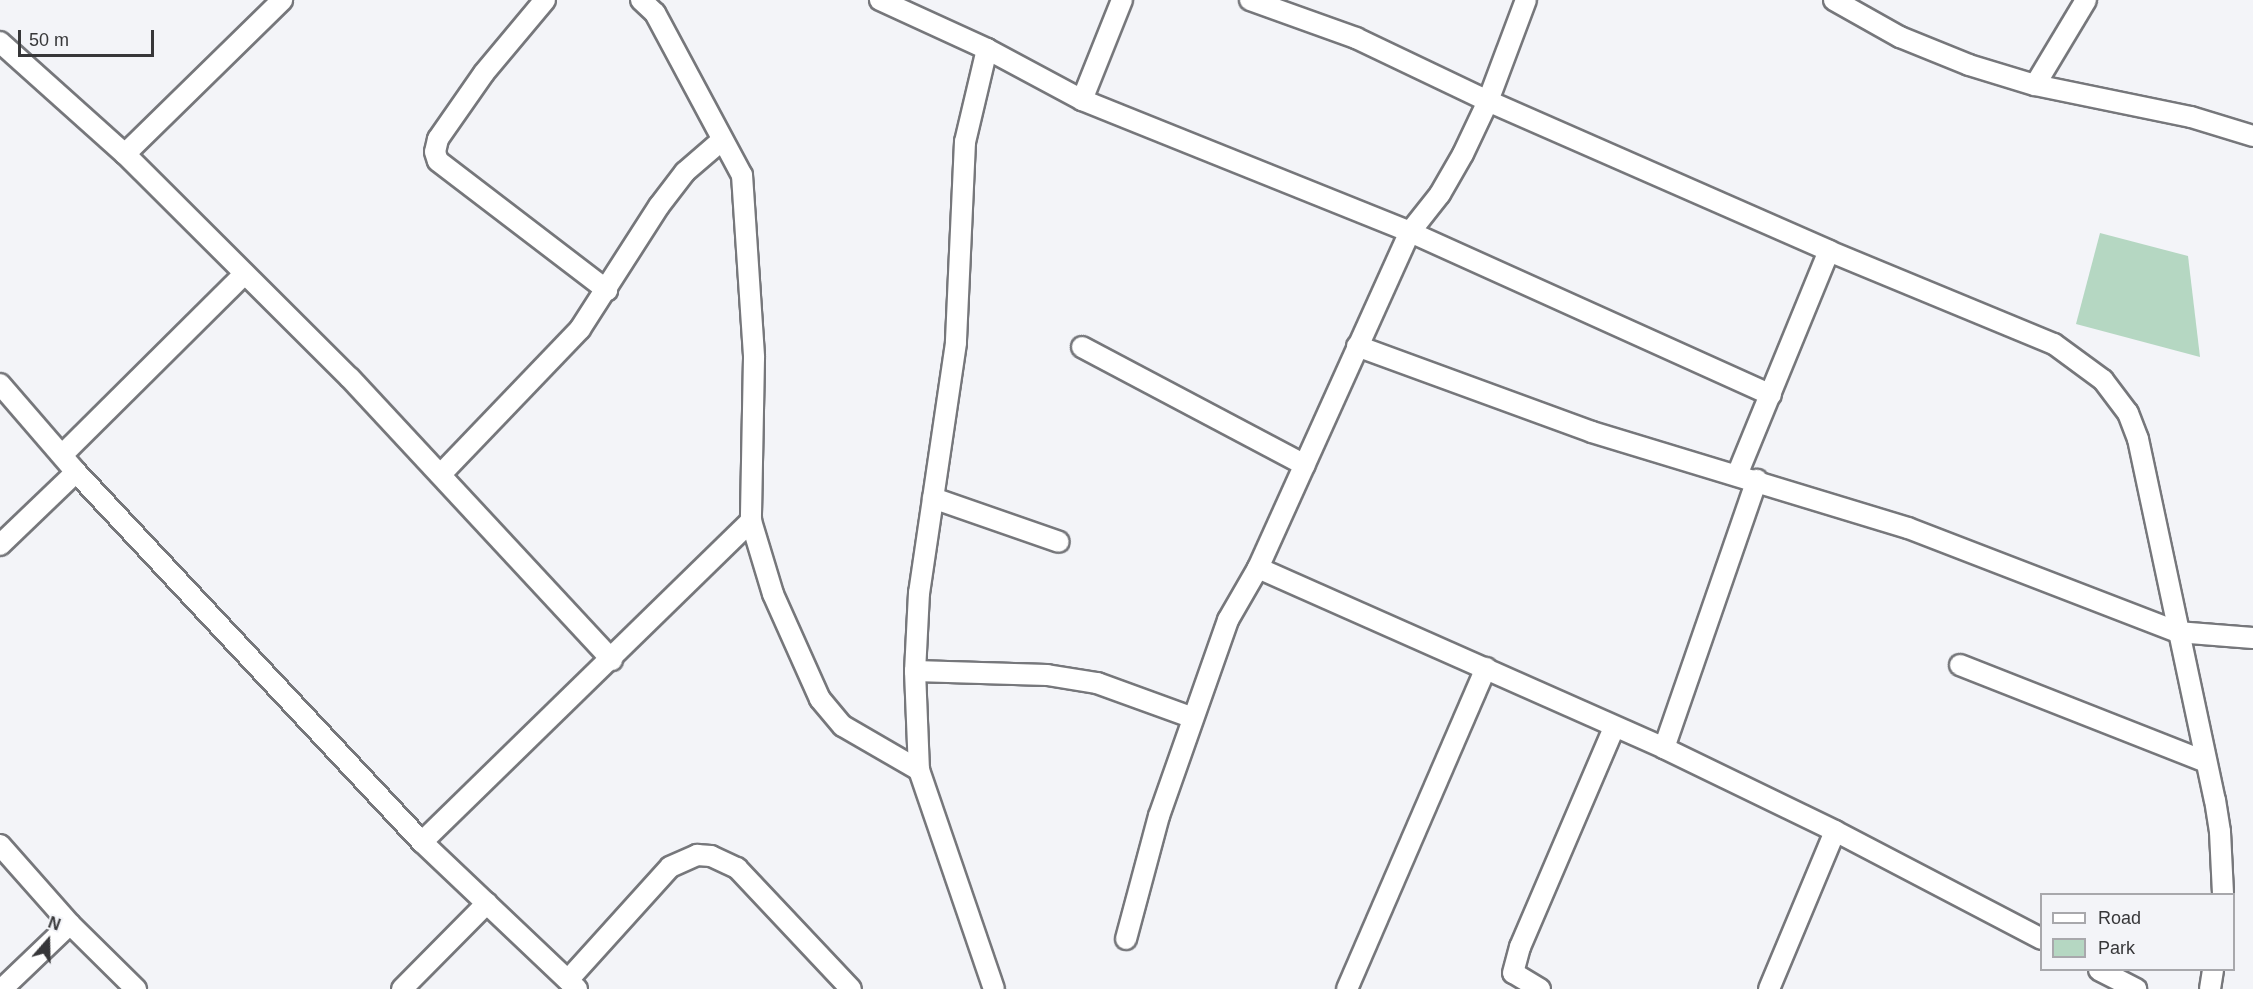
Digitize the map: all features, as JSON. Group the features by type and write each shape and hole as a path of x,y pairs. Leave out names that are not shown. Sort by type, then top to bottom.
{"street":[{"path":"125,154 282,0"},
{"path":"545,0 484,73 438,139 435,152 438,161 607,290"},
{"path":"641,0 656,13 721,141 742,175 750,260 754,358 751,521 773,594 820,699 843,726 920,770"},
{"path":"880,0 987,49 1082,100 1410,232 1771,395"},
{"path":"1082,100 1122,0"},
{"path":"1250,0 1356,38 1488,101 1829,251 2054,344 2103,380 2128,413 2138,439 2220,832 2223,893"},
{"path":"1125,939 1191,717 1228,620 1258,568 1410,232 1440,194 1488,101 1526,0"},
{"path":"1834,0 1900,38 2035,85 2191,117 2253,136"},
{"path":"2035,85 2086,0"},
{"path":"0,42 125,154 244,274 441,474 612,660"},
{"path":"987,49 965,142 956,343 919,593 915,671 920,770 994,989"},
{"path":"441,474 580,329 685,172 721,141"},
{"path":"1737,476 1829,251"},
{"path":"62,455 244,274"},
{"path":"1358,346 1592,432 1757,480 1908,528 2177,632 2253,638"},
{"path":"1082,347 1305,465"},
{"path":"0,384 76,472 422,842 572,984 670,867 697,855 711,856 737,868 852,989"},
{"path":"0,545 76,472"},
{"path":"1664,748 1757,480"},
{"path":"933,498 1059,542"},
{"path":"422,842 612,660 751,521"},
{"path":"1258,568 1486,668 1614,728 1664,748 1835,831 2040,938"},
{"path":"1960,665 2206,762"},
{"path":"1347,989 1486,668"},
{"path":"915,671 1047,675 1097,683 1191,717"},
{"path":"1540,989 1513,974 1520,947 1614,728"},
{"path":"1769,989 1835,831"},
{"path":"0,845 70,924 136,989"},
{"path":"402,989 487,903"},
{"path":"2,989 70,924"},
{"path":"2103,971 2136,989"},
{"path":"2210,989 2213,971"}],"green space":[{"path":"2100,233 2188,256 2200,357 2076,324"}]}
